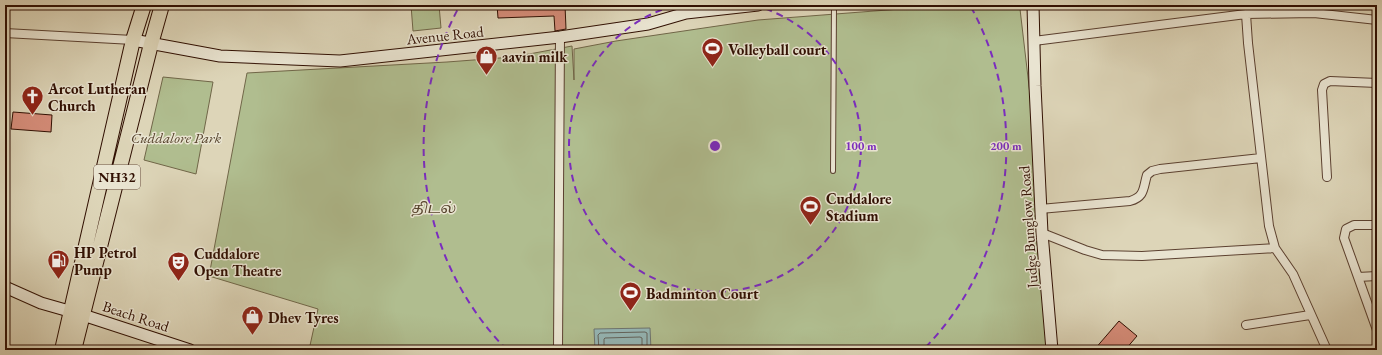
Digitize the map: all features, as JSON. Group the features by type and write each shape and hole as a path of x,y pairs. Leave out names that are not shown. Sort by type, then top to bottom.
{"highway":[{"name":"NH32","path":"74,350 77,313 133,40 144,5"},
{"name":"NH32","path":"62,350 77,313 162,5"}],"street":[{"name":"Avenue Road","path":"133,40 220,56 340,61 560,37 648,24 686,9 758,5"},
{"name":"Judge Bunglow Road","path":"1033,5 1040,209 1052,350"},
{"path":"1034,41 1246,14 1314,13 1377,20"},
{"path":"1246,14 1269,226 1275,248 1293,274 1310,315 1327,350"},
{"path":"5,33 133,40"},
{"path":"558,350 560,37"},
{"path":"1326,177 1322,90 1324,84 1330,81 1377,83 1377,88"},
{"path":"1040,209 1130,201 1137,199 1143,193 1147,175 1152,171 1261,158"},
{"path":"1377,225 1354,225 1346,229 1344,238 1377,330"},
{"path":"1042,233 1085,250 1108,255 1142,256 1275,248"},
{"path":"1358,277 1377,276"},
{"name":"Beach Road","path":"5,287 41,303 77,313 190,350"},
{"path":"1246,325 1310,315"}],"lane":[{"path":"833,171 834,5"}],"green space":[{"path":"411,5 439,5 441,28 413,31"},
{"name":"Cuddalore Stadium","path":"952,5 1012,5 1020,9 1036,146 1048,350 309,350 318,309 209,276 247,73 513,57 572,46 574,80 574,49 616,41 758,20"},
{"name":"Cuddalore Park","path":"163,77 213,82 196,174 144,160"}],"water":[{"path":"650,328 651,350 595,350 594,329"}],"building":[{"path":"497,5 565,5 566,29 555,31 554,16 498,18"},
{"path":"13,112 52,115 51,132 11,129"},
{"path":"1119,321 1137,336 1125,350 1094,350"}],"place":[{"name":"Volleyball court","path":"712,68"},
{"name":"aavin milk","path":"487,76"},
{"name":"Arcot Lutheran Church","path":"33,116"},
{"name":"Cuddalore Stadium","path":"810,226"},
{"name":"HP Petrol Pump","path":"59,280"},
{"name":"Cuddalore Open Theatre","path":"178,282"},
{"name":"Badminton Court","path":"631,312"},
{"name":"Dhev Tyres","path":"252,336"}],"park label":[{"name":"திடல்","path":"434,207"}]}
